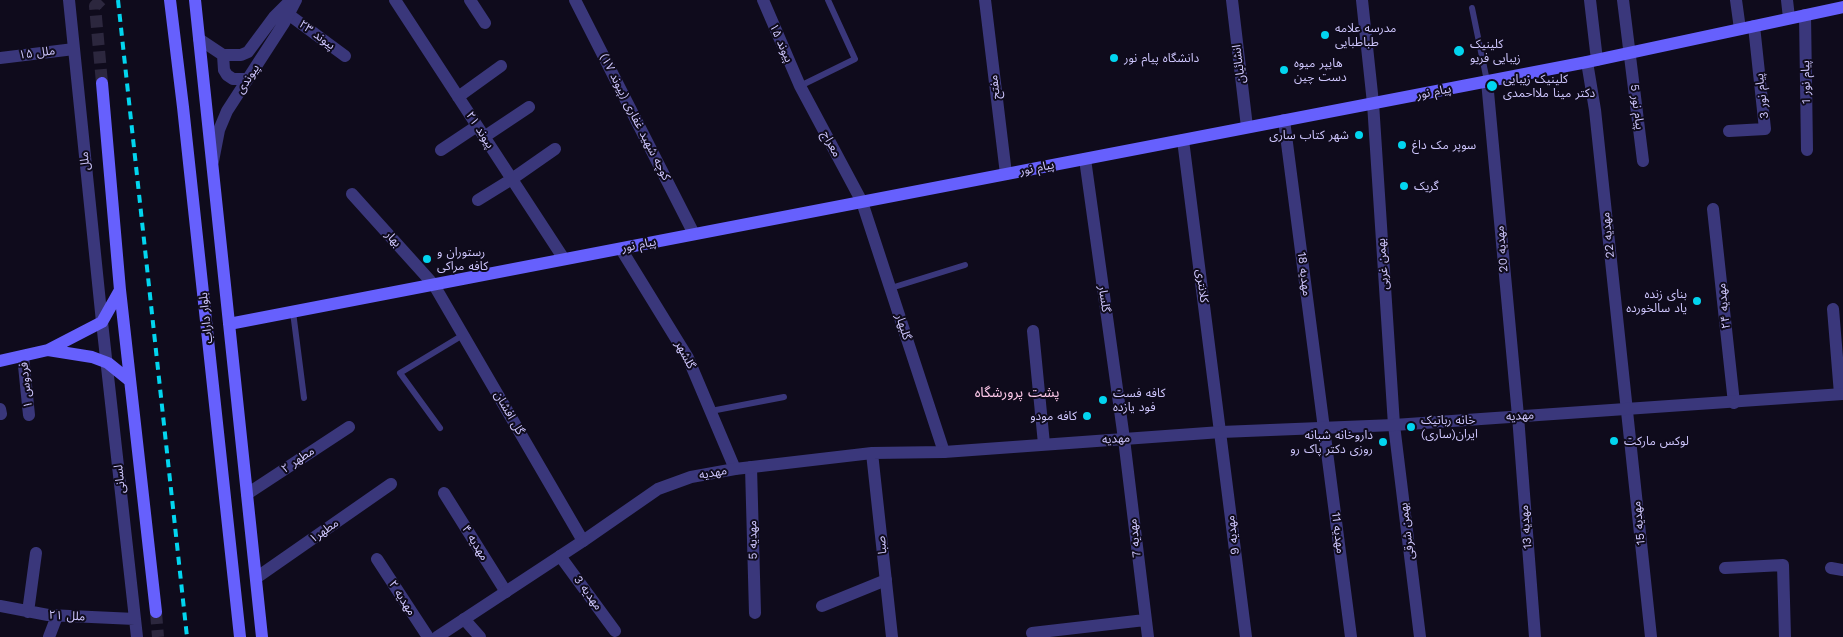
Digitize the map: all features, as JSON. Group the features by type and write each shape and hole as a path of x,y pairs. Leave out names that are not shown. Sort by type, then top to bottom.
{"main road":[{"name":"بلوار داراب","path":"170,0 240,637"},
{"name":"بلوار داراب","path":"194,0 260,620 264,637"},
{"name":"پیام نور","path":"229,324 1592,61 1843,7"},
{"path":"102,83 129,380 156,612"},
{"path":"0,361 48,350 102,322 120,290"},
{"path":"48,350 81,354 108,363 129,380"}],"street":[{"name":"ملل","path":"69,0 102,322"},
{"path":"199,39 223,55 241,55 248,52 274,17 291,0"},
{"name":"پیوندی","path":"212,163 223,119 296,0"},
{"name":"پیوند ۲۱","path":"395,0 564,259"},
{"path":"470,0 485,22"},
{"name":"کوچه شهید غفاری (پیوند ۱۷)","path":"575,0 694,234"},
{"name":"پیوند ۱۵","path":"763,0 800,86"},
{"name":"مفتح","path":"985,0 1006,174"},
{"name":"انشائیان","path":"1232,0 1247,127"},
{"name":"بهمن غربی","path":"1362,0 1373,103 1394,425"},
{"name":"مهدیه 22","path":"1590,0 1595,110 1626,409"},
{"name":"پیام نور 5","path":"1623,0 1643,161"},
{"path":"1736,0 1740,29"},
{"path":"1787,0 1789,18"},
{"name":"پیوند ۲۳","path":"288,14 345,56"},
{"name":"پیام نور 1","path":"1805,15 1807,150"},
{"name":"پیام نور 3","path":"1729,130 1765,129 1754,26"},
{"name":"ملل ۱۵","path":"0,58 74,49"},
{"path":"223,55 224,70 227,75 234,79 248,80"},
{"path":"458,97 501,66"},
{"name":"مهدیه 20","path":"1487,81 1518,416"},
{"name":"معراج","path":"800,86 862,202"},
{"path":"484,137 529,107"},
{"name":"مهدیه 18","path":"1284,120 1325,428"},
{"path":"441,150 477,126"},
{"name":"کلانتری","path":"1183,140 1221,432"},
{"path":"478,200 555,149"},
{"name":"گلسار","path":"1085,159 1124,439"},
{"name":"بهار","path":"352,194 434,285"},
{"name":"گلبهار","path":"862,202 944,452"},
{"name":"مهدیه ۲۴","path":"1713,209 1734,403"},
{"name":"گلشهر","path":"621,248 688,358 735,469"},
{"name":"گل افشان","path":"434,285 583,541"},
{"path":"1833,309 1842,394"},
{"name":"لسانی","path":"102,322 137,637"},
{"path":"1033,331 1044,444"},
{"name":"فردوس ۱","path":"23,356 29,415"},
{"name":"مهدیه","path":"437,637 658,489 691,477 751,466 872,453 944,452 1221,432 1394,425 1734,403 1842,394"},
{"path":"0,409 0,414"},
{"name":"مهدیه 15","path":"1626,409 1651,637"},
{"name":"مهدیه 13","path":"1518,416 1535,637"},
{"name":"بهمن شرقی","path":"1394,425 1420,637"},
{"name":"مطهر ۲","path":"247,494 349,426"},
{"name":"مهدیه 11","path":"1325,428 1350,637"},
{"name":"مهدیه 9","path":"1221,432 1246,637"},
{"name":"مهدیه 7","path":"1124,439 1148,637"},
{"name":"صبا","path":"872,453 892,637"},
{"name":"مهدیه 5","path":"751,466 755,613"},
{"name":"مطهر۱","path":"256,578 391,484"},
{"name":"مهدیه ۴","path":"444,494 506,592"},
{"path":"28,612 36,553"},
{"name":"مهدیه 3","path":"560,556 615,631"},
{"name":"مهدیه ۲","path":"377,559 428,637"},
{"path":"1725,568 1783,565 1784,637"},
{"path":"822,606 886,580"},
{"name":"ملل ۲۱","path":"0,606 56,616 135,619"},
{"path":"48,637 56,616"},
{"path":"464,619 480,637"},
{"path":"1032,632 1145,620"}],"lane":[{"path":"800,86 855,59 828,0"},
{"path":"1472,8 1487,81"},
{"path":"891,288 965,265"},
{"path":"293,312 304,398"},
{"path":"440,428 400,373 463,334"},
{"path":"711,411 784,397"}],"tunnel":[{"path":"101,0 95,6 102,83"},
{"path":"156,612 158,637"}],"railway":[{"path":"118,0 187,637"}],"place":[{"name":"مدرسه علامه طباطبایی","path":"1325,35"},
{"name":"کلینیک زیبایی فریو","path":"1459,51"},
{"name":"دانشگاه پیام نور","path":"1114,58"},
{"name":"هایپر میوه دست چین","path":"1284,70"},
{"name":"کلینیک زیبایی دکتر مینا ملااحمدی","path":"1492,86"},
{"name":"شهر کتاب ساری","path":"1359,135"},
{"name":"سوپر مک داغ","path":"1402,145"},
{"name":"گریک","path":"1404,186"},
{"name":"رستوران و کافه مراکی","path":"427,259"},
{"name":"بنای زنده یاد سالخورده","path":"1697,301"},
{"name":"کافه فست فود یازده","path":"1103,400"},
{"name":"کافه مودو","path":"1087,416"},
{"name":"خانه رباتیک ایران(ساری)","path":"1411,427"},
{"name":"لوکس مارکت","path":"1614,441"},
{"name":"داروخانه شبانه روزی دکتر پاک رو","path":"1383,442"}],"district":[{"name":"پشت پرورشگاه","path":"1017,393"}]}
